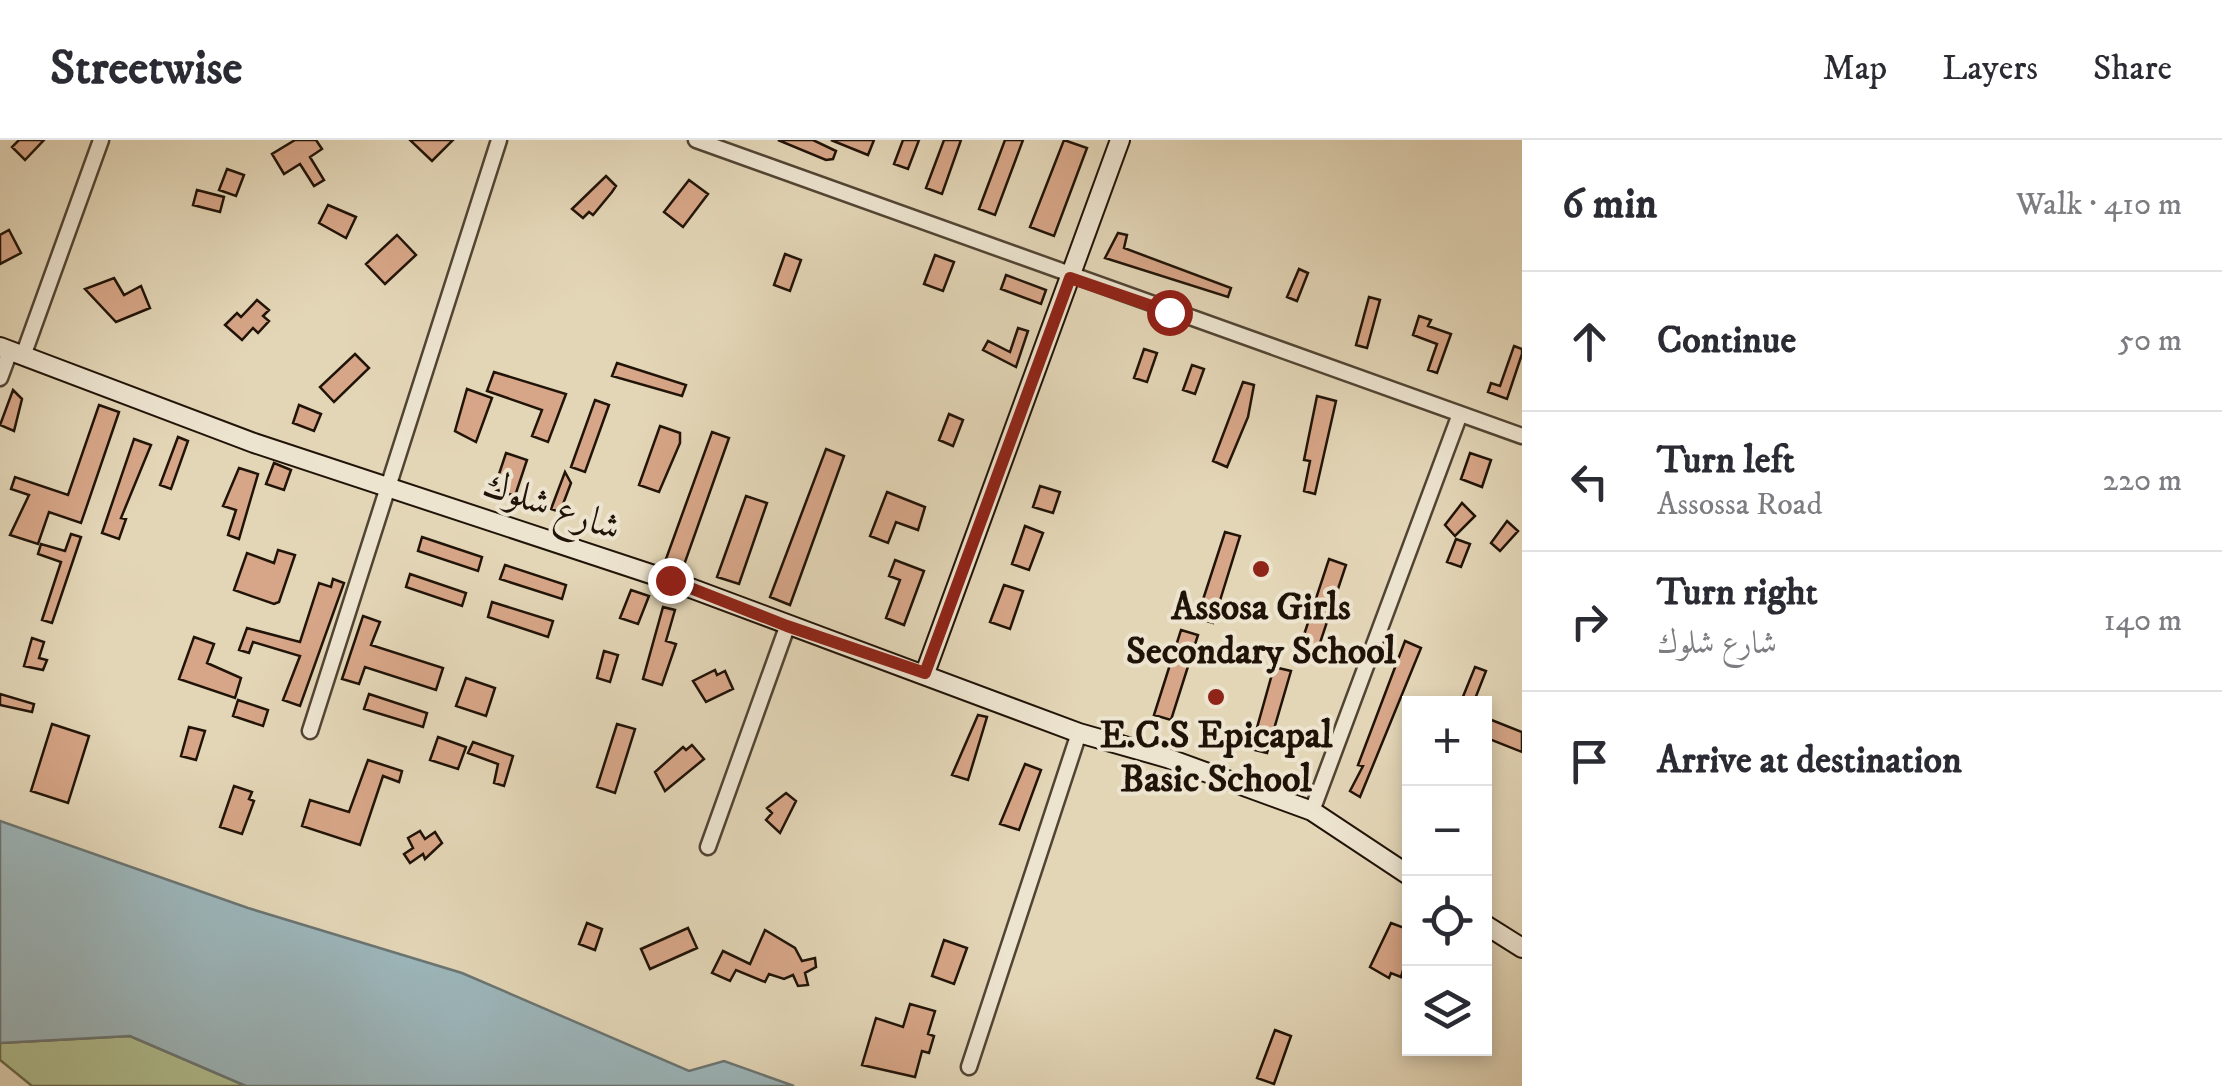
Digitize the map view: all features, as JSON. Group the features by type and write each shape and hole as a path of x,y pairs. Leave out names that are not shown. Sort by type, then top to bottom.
{"street":[{"path":"0,378 101,140"},
{"path":"310,731 499,140"},
{"path":"696,140 730,146 1070,278 1522,436"},
{"path":"925,673 1117,141"},
{"name":"شارع شلوك","path":"11,351 254,443 670,580 1079,733 1166,758 1312,811 1402,871"},
{"path":"1312,811 1460,414"},
{"path":"708,848 787,626"},
{"path":"969,1067 1079,733"},
{"path":"1492,929 1522,948"}],"green space":[{"path":"130,1036 246,1086 32,1086 0,1060 0,1043"}],"water":[{"path":"0,821 248,908 462,973 689,1071 724,1061 794,1086 246,1086 130,1036 0,1043"}],"building":[{"path":"19,140 44,140 25,160 12,147"},
{"path":"295,140 316,140 322,149 310,157 324,180 314,186 300,164 284,174 272,154"},
{"path":"410,140 453,140 432,161"},
{"path":"778,140 813,140 836,151 833,159 826,160"},
{"path":"831,140 874,140 868,155"},
{"path":"903,140 919,140 908,169 894,164"},
{"path":"944,140 961,140 942,194 926,188"},
{"path":"1005,140 1023,140 995,215 979,209"},
{"path":"1064,140 1087,148 1054,236 1030,227"},
{"path":"227,169 244,175 236,196 219,190"},
{"path":"606,176 616,186 593,215 589,212 583,218 572,209"},
{"path":"689,180 708,194 683,227 664,212"},
{"path":"197,190 224,197 220,212 193,205"},
{"path":"328,205 356,217 346,238 319,223"},
{"path":"9,230 21,253 0,264 0,235"},
{"path":"1118,233 1127,235 1124,248 1231,288 1228,297 1105,258"},
{"path":"397,235 416,255 385,284 366,264"},
{"path":"785,254 801,260 790,291 774,285"},
{"path":"935,255 954,262 943,291 924,284"},
{"path":"1299,269 1308,273 1297,301 1287,297"},
{"path":"1006,275 1046,290 1041,304 1001,289"},
{"path":"114,278 124,295 141,286 150,308 116,322 85,289"},
{"path":"1369,297 1380,300 1367,348 1356,345"},
{"path":"257,300 269,310 263,316 269,321 258,333 253,328 242,340 225,325 237,313 241,317"},
{"path":"1419,316 1431,320 1428,326 1451,334 1437,373 1428,370 1437,344 1413,335"},
{"path":"1018,328 1028,331 1016,367 983,350 988,341 1010,352"},
{"path":"1514,346 1522,349 1522,354 1507,399 1488,392 1491,383 1500,386"},
{"path":"1144,349 1157,353 1147,382 1134,378"},
{"path":"355,354 369,368 334,402 320,387"},
{"path":"617,363 686,385 682,396 612,376"},
{"path":"1192,365 1204,369 1195,394 1183,390"},
{"path":"494,372 566,394 548,442 532,436 542,410 487,391"},
{"path":"1243,382 1254,385 1248,417 1227,467 1213,461"},
{"path":"467,389 492,398 476,442 455,431"},
{"path":"13,390 22,399 14,431 0,425"},
{"path":"1317,396 1336,401 1315,494 1304,491 1310,461 1304,460"},
{"path":"595,400 609,405 585,472 571,467"},
{"path":"99,405 119,412 81,523 49,512 38,544 10,535 29,495 11,489 15,477 68,495"},
{"path":"299,405 321,414 314,431 293,423"},
{"path":"949,414 963,420 953,446 939,440"},
{"path":"660,426 680,433 680,443 659,492 639,485"},
{"path":"712,432 729,438 684,565 666,559"},
{"path":"178,437 188,441 171,489 160,485"},
{"path":"134,439 151,445 121,518 126,519 119,539 102,533"},
{"path":"826,449 844,456 790,605 770,597"},
{"path":"506,453 527,460 515,496 494,489"},
{"path":"1470,453 1491,460 1482,487 1461,479"},
{"path":"274,463 291,470 284,490 266,484"},
{"path":"239,468 258,474 239,539 228,535 236,510 223,506"},
{"path":"565,472 571,483 560,512 551,509"},
{"path":"1040,486 1060,492 1053,513 1033,507"},
{"path":"887,492 925,507 918,530 896,522 888,543 870,536"},
{"path":"746,496 767,503 739,584 717,577"},
{"path":"1462,503 1475,516 1455,536 1445,525"},
{"path":"1507,521 1518,531 1500,551 1491,543"},
{"path":"1025,526 1043,533 1029,570 1012,564"},
{"path":"1225,532 1240,536 1213,623 1197,618"},
{"path":"71,534 81,537 52,623 42,620 61,562 38,554 41,544 65,551"},
{"path":"422,537 482,557 478,571 418,551"},
{"path":"1456,539 1470,544 1461,567 1447,562"},
{"path":"278,550 295,555 279,602 274,604 234,590 247,553 274,563"},
{"path":"1329,559 1346,565 1317,652 1300,647"},
{"path":"895,560 924,571 904,625 886,618 900,580 889,576"},
{"path":"505,565 566,585 562,599 500,579"},
{"path":"410,574 466,593 462,606 406,587"},
{"path":"333,579 344,583 300,706 283,700 300,656 253,642 249,653 239,650 247,628 300,642 319,583 331,587"},
{"path":"1004,585 1023,591 1010,629 990,622"},
{"path":"631,590 649,596 638,624 620,618"},
{"path":"492,602 553,621 548,637 488,617"},
{"path":"663,607 675,610 666,641 676,644 662,685 643,679"},
{"path":"363,616 380,622 371,645 443,668 436,690 365,667 359,684 342,679"},
{"path":"1181,630 1198,635 1171,720 1154,715"},
{"path":"194,637 214,644 207,663 241,678 235,698 179,679"},
{"path":"32,638 44,642 39,658 47,660 43,670 24,666"},
{"path":"1405,641 1421,648 1360,797 1350,791 1363,766 1358,765"},
{"path":"604,651 618,655 610,682 597,678"},
{"path":"1274,667 1291,671 1267,753 1251,749"},
{"path":"1475,667 1486,671 1476,696 1463,696"},
{"path":"715,670 717,675 725,671 733,689 706,702 693,681"},
{"path":"466,678 495,688 486,716 456,706"},
{"path":"0,694 34,704 32,712 0,705"},
{"path":"369,694 427,713 423,727 364,709"},
{"path":"238,700 268,710 263,726 233,716"},
{"path":"978,715 987,717 968,780 952,775"},
{"path":"1492,720 1522,732 1522,752 1492,740"},
{"path":"52,724 89,736 68,803 31,791"},
{"path":"617,724 635,729 615,793 597,787"},
{"path":"189,727 205,731 196,760 181,756"},
{"path":"438,737 466,747 458,769 430,760"},
{"path":"473,742 513,756 504,786 494,783 498,764 468,753"},
{"path":"692,745 704,759 665,791 655,772 683,747 686,750"},
{"path":"368,760 402,771 399,782 383,776 360,845 302,826 310,800 349,812"},
{"path":"1025,764 1041,770 1019,830 1000,824"},
{"path":"234,786 252,792 249,799 254,801 242,834 220,827"},
{"path":"786,793 796,801 780,833 766,820 772,813 767,808"},
{"path":"420,831 425,839 435,832 442,843 425,859 423,854 410,863 404,854 413,848 408,838"},
{"path":"587,923 602,929 595,950 579,944"},
{"path":"1391,923 1402,927 1401,977 1391,973 1389,978 1370,967"},
{"path":"688,928 697,948 650,969 641,949"},
{"path":"765,930 795,948 802,961 815,958 816,967 805,973 808,985 798,986 793,975 784,979 769,974 765,982 736,970 730,981 712,973 723,951 750,964"},
{"path":"944,940 967,948 954,984 932,976"},
{"path":"910,1004 935,1011 928,1034 934,1036 929,1053 922,1051 915,1077 862,1065 876,1018 903,1027"},
{"path":"1275,1030 1291,1036 1274,1084 1257,1078"}],"place":[{"name":"Assosa Girls Secondary School","path":"1261,569"},
{"name":"E.C.S Epicapal Basic School","path":"1216,697"}],"route":[{"path":"670,580 787,626 925,673 1070,278 1169,312"}]}
